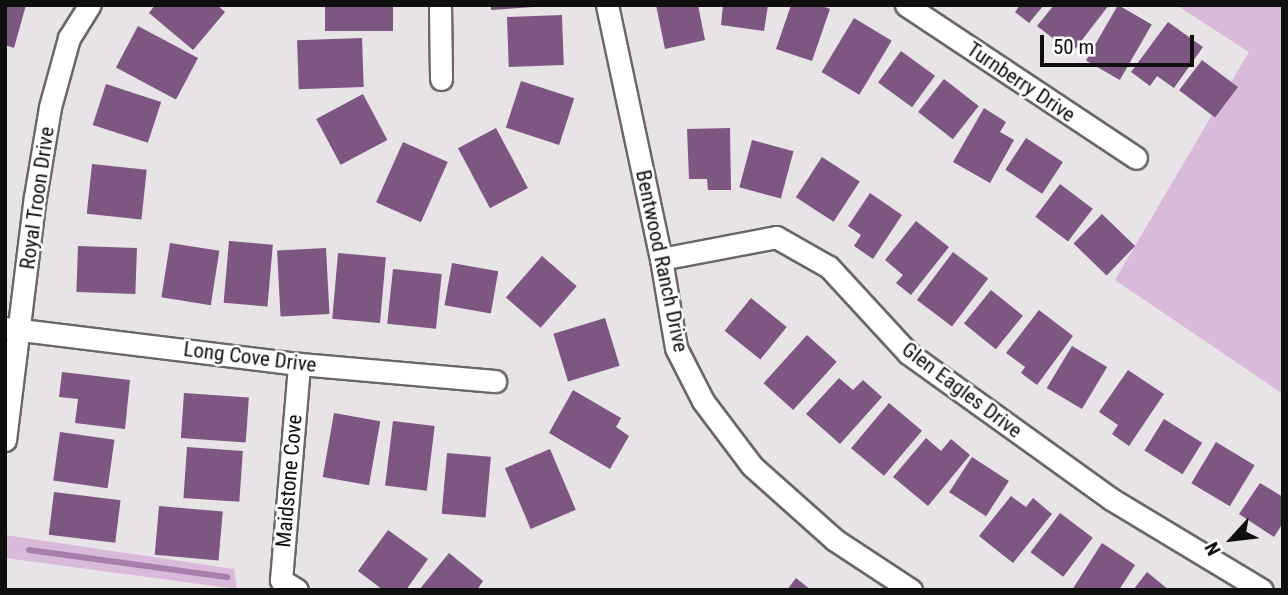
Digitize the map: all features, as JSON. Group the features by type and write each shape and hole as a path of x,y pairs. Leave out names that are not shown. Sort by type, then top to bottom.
{"street":[{"name":"Royal Troon Drive","path":"5,440 12,328 50,107 69,38 90,5"},
{"path":"440,5 441,79"},
{"name":"Bentwood Ranch Drive","path":"607,5 661,259 676,348 703,401 752,466 835,540 911,590"},
{"name":"Turnberry Drive","path":"906,5 1136,158"},
{"name":"Glen Eagles Drive","path":"661,259 776,237 829,267 908,353 1111,499 1262,590"},
{"name":"Long Cove Drive","path":"12,328 299,363 495,381"},
{"name":"Maidstone Cove","path":"297,590 281,580 299,363"}],"shaded area":[{"path":"1176,5 1283,5 1283,394 1115,280 1249,52"},
{"path":"5,535 234,569 237,589 5,558"}],"building":[{"path":"5,5 26,5 14,48 5,45"},
{"path":"155,5 217,5 225,12 193,50 149,13"},
{"path":"325,5 393,5 393,31 325,31"},
{"path":"491,5 533,5 533,7 491,10"},
{"path":"656,5 698,5 705,40 665,49"},
{"path":"723,5 768,5 764,31 721,25"},
{"path":"791,5 820,5 830,9 812,61 776,49"},
{"path":"1020,5 1044,5 1029,23 1015,12"},
{"path":"1054,5 1109,5 1072,53 1037,26"},
{"path":"1118,5 1152,24 1120,80 1086,60"},
{"path":"562,15 564,65 509,67 507,17"},
{"path":"854,18 892,41 859,95 822,72"},
{"path":"1168,22 1203,47 1174,88 1157,76 1150,86 1131,72"},
{"path":"138,26 198,58 176,99 116,67"},
{"path":"362,38 364,87 299,89 297,40"},
{"path":"901,51 935,76 912,107 878,83"},
{"path":"1202,60 1238,87 1215,117 1179,90"},
{"path":"944,79 979,106 953,139 918,112"},
{"path":"521,81 574,98 559,145 506,128"},
{"path":"106,84 161,102 148,143 93,125"},
{"path":"363,94 387,140 341,165 316,119"},
{"path":"984,108 1006,122 1000,132 1014,140 990,183 953,162"},
{"path":"496,128 528,188 490,208 458,148"},
{"path":"730,128 731,190 708,190 707,179 689,179 687,129"},
{"path":"1026,138 1063,162 1042,194 1005,170"},
{"path":"752,140 794,151 781,198 739,187"},
{"path":"403,142 448,162 421,222 376,202"},
{"path":"822,157 860,182 834,222 796,197"},
{"path":"92,164 147,170 141,219 87,214"},
{"path":"1060,184 1093,209 1068,241 1035,217"},
{"path":"870,193 902,215 873,259 854,246 861,235 848,226"},
{"path":"1102,214 1135,246 1107,275 1074,243"},
{"path":"916,221 949,247 911,295 896,283 903,275 885,260"},
{"path":"229,241 273,245 267,307 224,303"},
{"path":"170,243 219,251 211,305 161,297"},
{"path":"78,246 137,248 135,294 76,292"},
{"path":"326,248 329,314 281,316 277,251"},
{"path":"953,252 988,278 952,326 917,300"},
{"path":"338,253 386,257 380,323 332,319"},
{"path":"542,256 577,286 541,328 506,298"},
{"path":"452,263 498,271 491,314 445,305"},
{"path":"393,269 442,274 436,329 387,324"},
{"path":"991,290 1023,316 996,349 964,323"},
{"path":"751,298 787,327 760,360 725,331"},
{"path":"1039,310 1073,336 1037,385 1021,373 1025,367 1006,353"},
{"path":"605,318 620,366 568,382 553,334"},
{"path":"807,335 837,362 793,410 764,383"},
{"path":"1072,346 1107,367 1082,409 1047,388"},
{"path":"1128,370 1164,394 1129,446 1112,434 1118,425 1099,412"},
{"path":"62,372 130,380 125,429 75,423 78,399 59,397"},
{"path":"839,378 853,390 863,380 882,397 840,444 806,414"},
{"path":"573,390 621,418 616,427 629,436 610,469 549,433"},
{"path":"184,393 249,398 246,442 181,438"},
{"path":"889,403 922,431 884,476 851,448"},
{"path":"334,413 380,421 369,485 323,477"},
{"path":"1164,419 1202,443 1183,474 1144,450"},
{"path":"393,421 435,426 427,491 385,486"},
{"path":"60,432 114,440 108,488 53,481"},
{"path":"926,438 941,451 951,439 970,455 928,506 893,477"},
{"path":"1216,442 1255,465 1230,506 1191,483"},
{"path":"187,447 243,451 239,502 183,498"},
{"path":"550,449 576,510 531,529 505,468"},
{"path":"447,453 491,457 486,518 442,514"},
{"path":"972,457 1009,481 986,516 949,492"},
{"path":"1260,483 1283,497 1283,523 1274,537 1239,514"},
{"path":"54,492 121,500 115,543 49,535"},
{"path":"1011,496 1026,507 1033,498 1052,514 1013,563 979,536"},
{"path":"159,506 223,512 218,560 155,555"},
{"path":"1060,513 1093,538 1063,577 1031,552"},
{"path":"388,530 428,559 406,590 383,590 358,571"},
{"path":"1102,543 1135,565 1119,590 1072,590"},
{"path":"449,553 483,581 477,590 419,590"},
{"path":"1147,572 1169,590 1133,590"},
{"path":"796,578 811,590 787,590"}],"waterway":[{"path":"29,550 227,577"}]}
